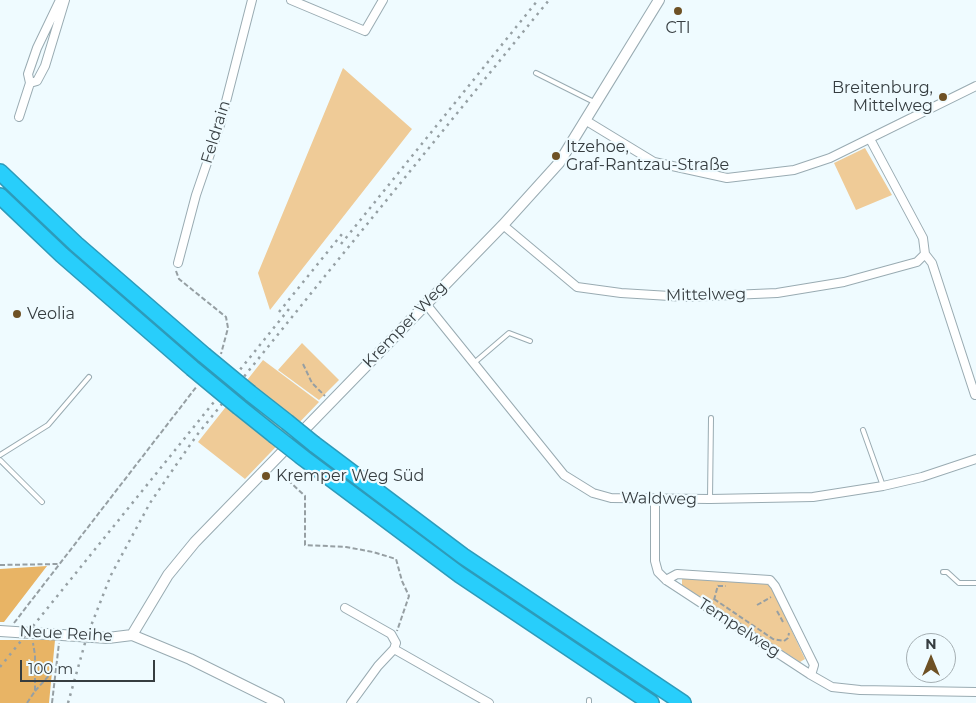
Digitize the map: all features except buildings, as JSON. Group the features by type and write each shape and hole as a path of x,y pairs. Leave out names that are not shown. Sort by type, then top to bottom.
{"highway":[{"path":"0,172 76,244 250,393 314,444 463,556 683,703"},
{"path":"0,196 62,255 192,368 302,457 460,575 652,703"}],"street":[{"path":"19,117 30,83 28,74 37,48 60,0"},
{"path":"30,83 38,81 45,66 65,0"},
{"name":"Feldrain","path":"178,263 196,195 220,125 252,0"},
{"path":"291,0 365,32 383,0"},
{"name":"Kremper Weg","path":"132,635 177,562 331,400 503,225 559,162 659,0"},
{"path":"586,120 654,162 727,178 794,170 830,158 976,86"},
{"path":"870,139 923,238 925,254 932,263 975,395"},
{"name":"Mittelweg","path":"503,225 577,286 621,293 686,297 777,293 844,282 917,262 925,254"},
{"name":"Waldweg","path":"426,304 564,475 577,485 593,493 610,498 710,499 812,496 883,486 922,477 976,459"},
{"name":"Tempelweg","path":"655,498 655,561 658,572 666,580 812,675 832,687 860,690 976,692"},
{"name":"Tempelweg","path":"666,580 677,574 770,580 776,586 814,665 812,675"},
{"path":"345,608 395,638 394,649 378,666 351,703"},
{"name":"Neue Reihe","path":"4,631 60,633 108,638 132,635"},
{"path":"132,635 190,659 279,703"},
{"path":"394,649 489,703"}],"lane":[{"path":"536,73 596,103"},
{"path":"474,363 508,333 530,341"},
{"path":"0,455 48,425 88,377"},
{"path":"710,499 711,418"},
{"path":"863,430 883,486"},
{"path":"0,460 42,502"},
{"path":"943,572 947,572 959,582 976,583"}],"path":[{"path":"178,263 176,272 179,279 226,317 228,322 223,352 210,357"},
{"path":"303,364 312,382 331,400"},
{"path":"4,631 59,564 199,384"},
{"path":"271,464 305,496 305,545 346,547 396,559 409,596 395,638"},
{"path":"0,565 59,564"},
{"path":"708,608 714,599 719,577"},
{"path":"718,586 727,586"},
{"path":"714,599 773,639 784,641 789,633 767,591"},
{"path":"757,605 771,597"},
{"path":"32,632 35,655 35,691"},
{"path":"52,703 60,633"},
{"path":"27,703 56,668"}],"shaded area":[{"path":"343,68 412,129 270,310 258,273"},
{"path":"865,148 892,195 856,210 834,163"},
{"path":"302,343 339,380 319,400 278,370"},
{"path":"263,360 319,402 245,479 198,442"},
{"path":"47,566 4,622 0,622 0,569"},
{"path":"685,577 767,583 771,586 805,659 800,662 682,585 682,579"},
{"path":"0,640 55,640 49,703 0,703"}],"railway":[{"path":"341,244 538,0"},
{"path":"68,703 87,636 111,575 150,503 197,435 549,0"},
{"path":"279,312 342,234"},
{"path":"0,667 289,309"}],"place":[{"name":"CTI","path":"678,11"},
{"name":"Breitenburg, Mittelweg","path":"943,97"},
{"name":"Itzehoe, Graf-Rantzau-Straße","path":"556,156"},
{"name":"Veolia","path":"17,314"},
{"name":"Kremper Weg Süd","path":"266,476"}]}
